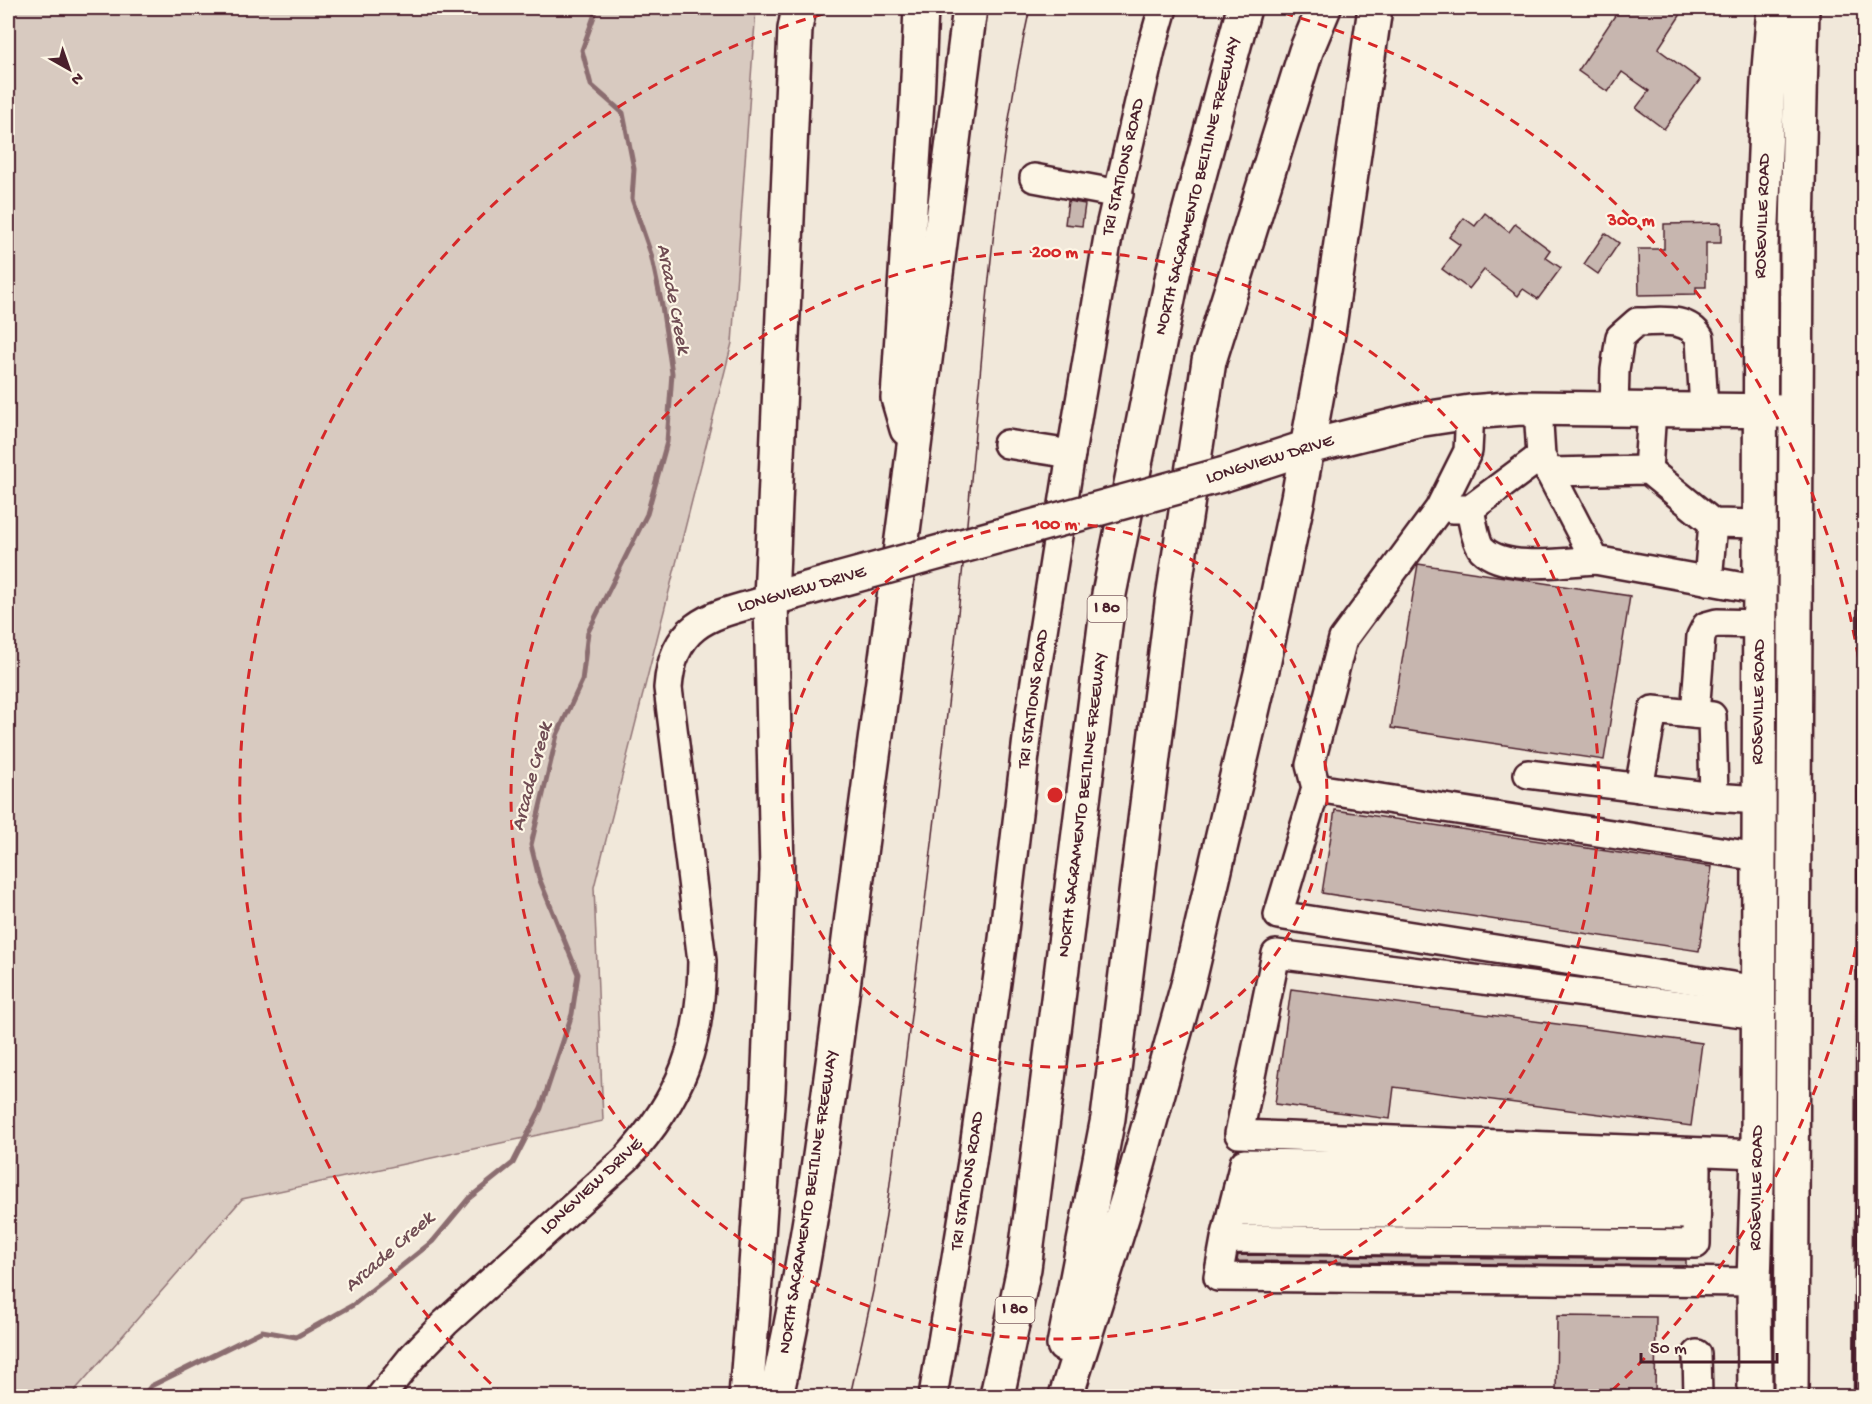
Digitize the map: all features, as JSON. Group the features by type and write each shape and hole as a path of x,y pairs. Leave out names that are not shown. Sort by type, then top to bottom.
{"main road":[{"path":"746,1396 768,1090 777,871 771,599 795,29 799,8"},
{"path":"914,454 898,398 921,8"},
{"name":"NORTH SACRAMENTO BELTLINE FREEWAY","path":"776,1396 795,1308 819,1153 914,454 970,8"},
{"name":"NORTH SACRAMENTO BELTLINE FREEWAY","path":"997,1396 1024,1268 1109,594 1174,269 1244,8"},
{"path":"1054,1396 1108,1118 1172,604 1209,361 1306,51 1324,8"},
{"path":"1066,1396 1134,1179 1188,985 1263,665 1308,447 1328,333 1375,8"},
{"name":"ROSEVILLE ROAD","path":"1755,1396 1754,1282 1759,1002 1761,247 1768,81 1774,8"},
{"name":"ROSEVILLE ROAD","path":"1791,1396 1796,411 1802,8"},
{"name":"LONGVIEW DRIVE","path":"771,599 1225,474 1308,447 1417,420 1470,412 1538,408 1796,411"}],"street":[{"name":"TRI STATIONS ROAD","path":"933,1396 975,1138 1003,939 1030,713 1071,454 1109,231 1163,8"},
{"path":"1034,178 1119,194"},
{"path":"1614,409 1615,370 1620,336 1637,322 1683,323 1695,329 1700,338 1704,410"},
{"path":"1538,408 1545,464 1595,560"},
{"path":"1648,470 1652,410"},
{"path":"1470,412 1468,451 1439,509 1343,639 1310,765 1316,788 1278,915 1759,1002"},
{"path":"1007,444 1071,454"},
{"path":"1439,509 1470,509 1545,464 1648,470 1713,523 1761,524"},
{"path":"1470,509 1480,547 1494,558 1518,563 1595,560 1760,590"},
{"path":"1708,581 1713,523"},
{"name":"LONGVIEW DRIVE","path":"381,1396 413,1356 445,1323 626,1159 669,1103 683,1074 698,1023 702,961 668,688 669,669 675,651 697,625 714,616 771,599"},
{"path":"1695,714 1701,636 1706,626 1717,623 1760,624"},
{"path":"1639,788 1653,710 1712,716 1713,797"},
{"path":"1528,774 1713,797 1758,800"},
{"path":"1316,788 1759,856"},
{"path":"1758,1154 1239,1134 1276,954 1759,1002"},
{"path":"1225,1239 1696,1244 1697,1203 1235,1199 1225,1239 1218,1277 1754,1282"},
{"path":"1697,1354 1698,1396"}],"shaded area":[{"path":"8,8 756,8 732,343 594,887 603,1121 242,1199 70,1396 8,1396"}],"building":[{"path":"1620,8 1685,8 1658,49 1700,80 1664,129 1636,108 1649,91 1622,72 1608,92 1578,71"},
{"path":"1068,201 1085,204 1082,226 1065,224"},
{"path":"1485,213 1509,232 1515,224 1550,250 1545,257 1561,268 1538,299 1523,289 1518,296 1484,270 1469,289 1442,269 1460,245 1449,237 1464,218 1475,226"},
{"path":"1721,223 1721,243 1706,243 1706,287 1696,287 1696,294 1639,295 1638,249 1664,249 1664,224"},
{"path":"1605,233 1619,243 1598,274 1584,264"},
{"path":"1418,564 1630,596 1604,760 1391,728"},
{"path":"1335,810 1712,867 1699,951 1322,893"},
{"path":"1291,989 1702,1043 1691,1126 1394,1087 1390,1119 1275,1104"},
{"path":"1238,1255 1686,1260 1686,1266 1237,1261"},
{"path":"1557,1316 1656,1317 1655,1396 1556,1396"}],"waterway":[{"name":"Arcade Creek","path":"143,1396 151,1386 262,1331 296,1337 353,1305 433,1241 468,1199 513,1163 541,1108 572,1014 578,974 539,878 531,845 557,735 582,681 588,632 647,514 667,442 672,373 651,254 632,199 634,169 623,113 591,85 582,50 597,8"}],"tram line":[{"path":"850,1396 873,1291 886,1215 954,646 996,216 1016,77 1030,8"}],"railway":[{"path":"1855,1396 1863,8"}]}
